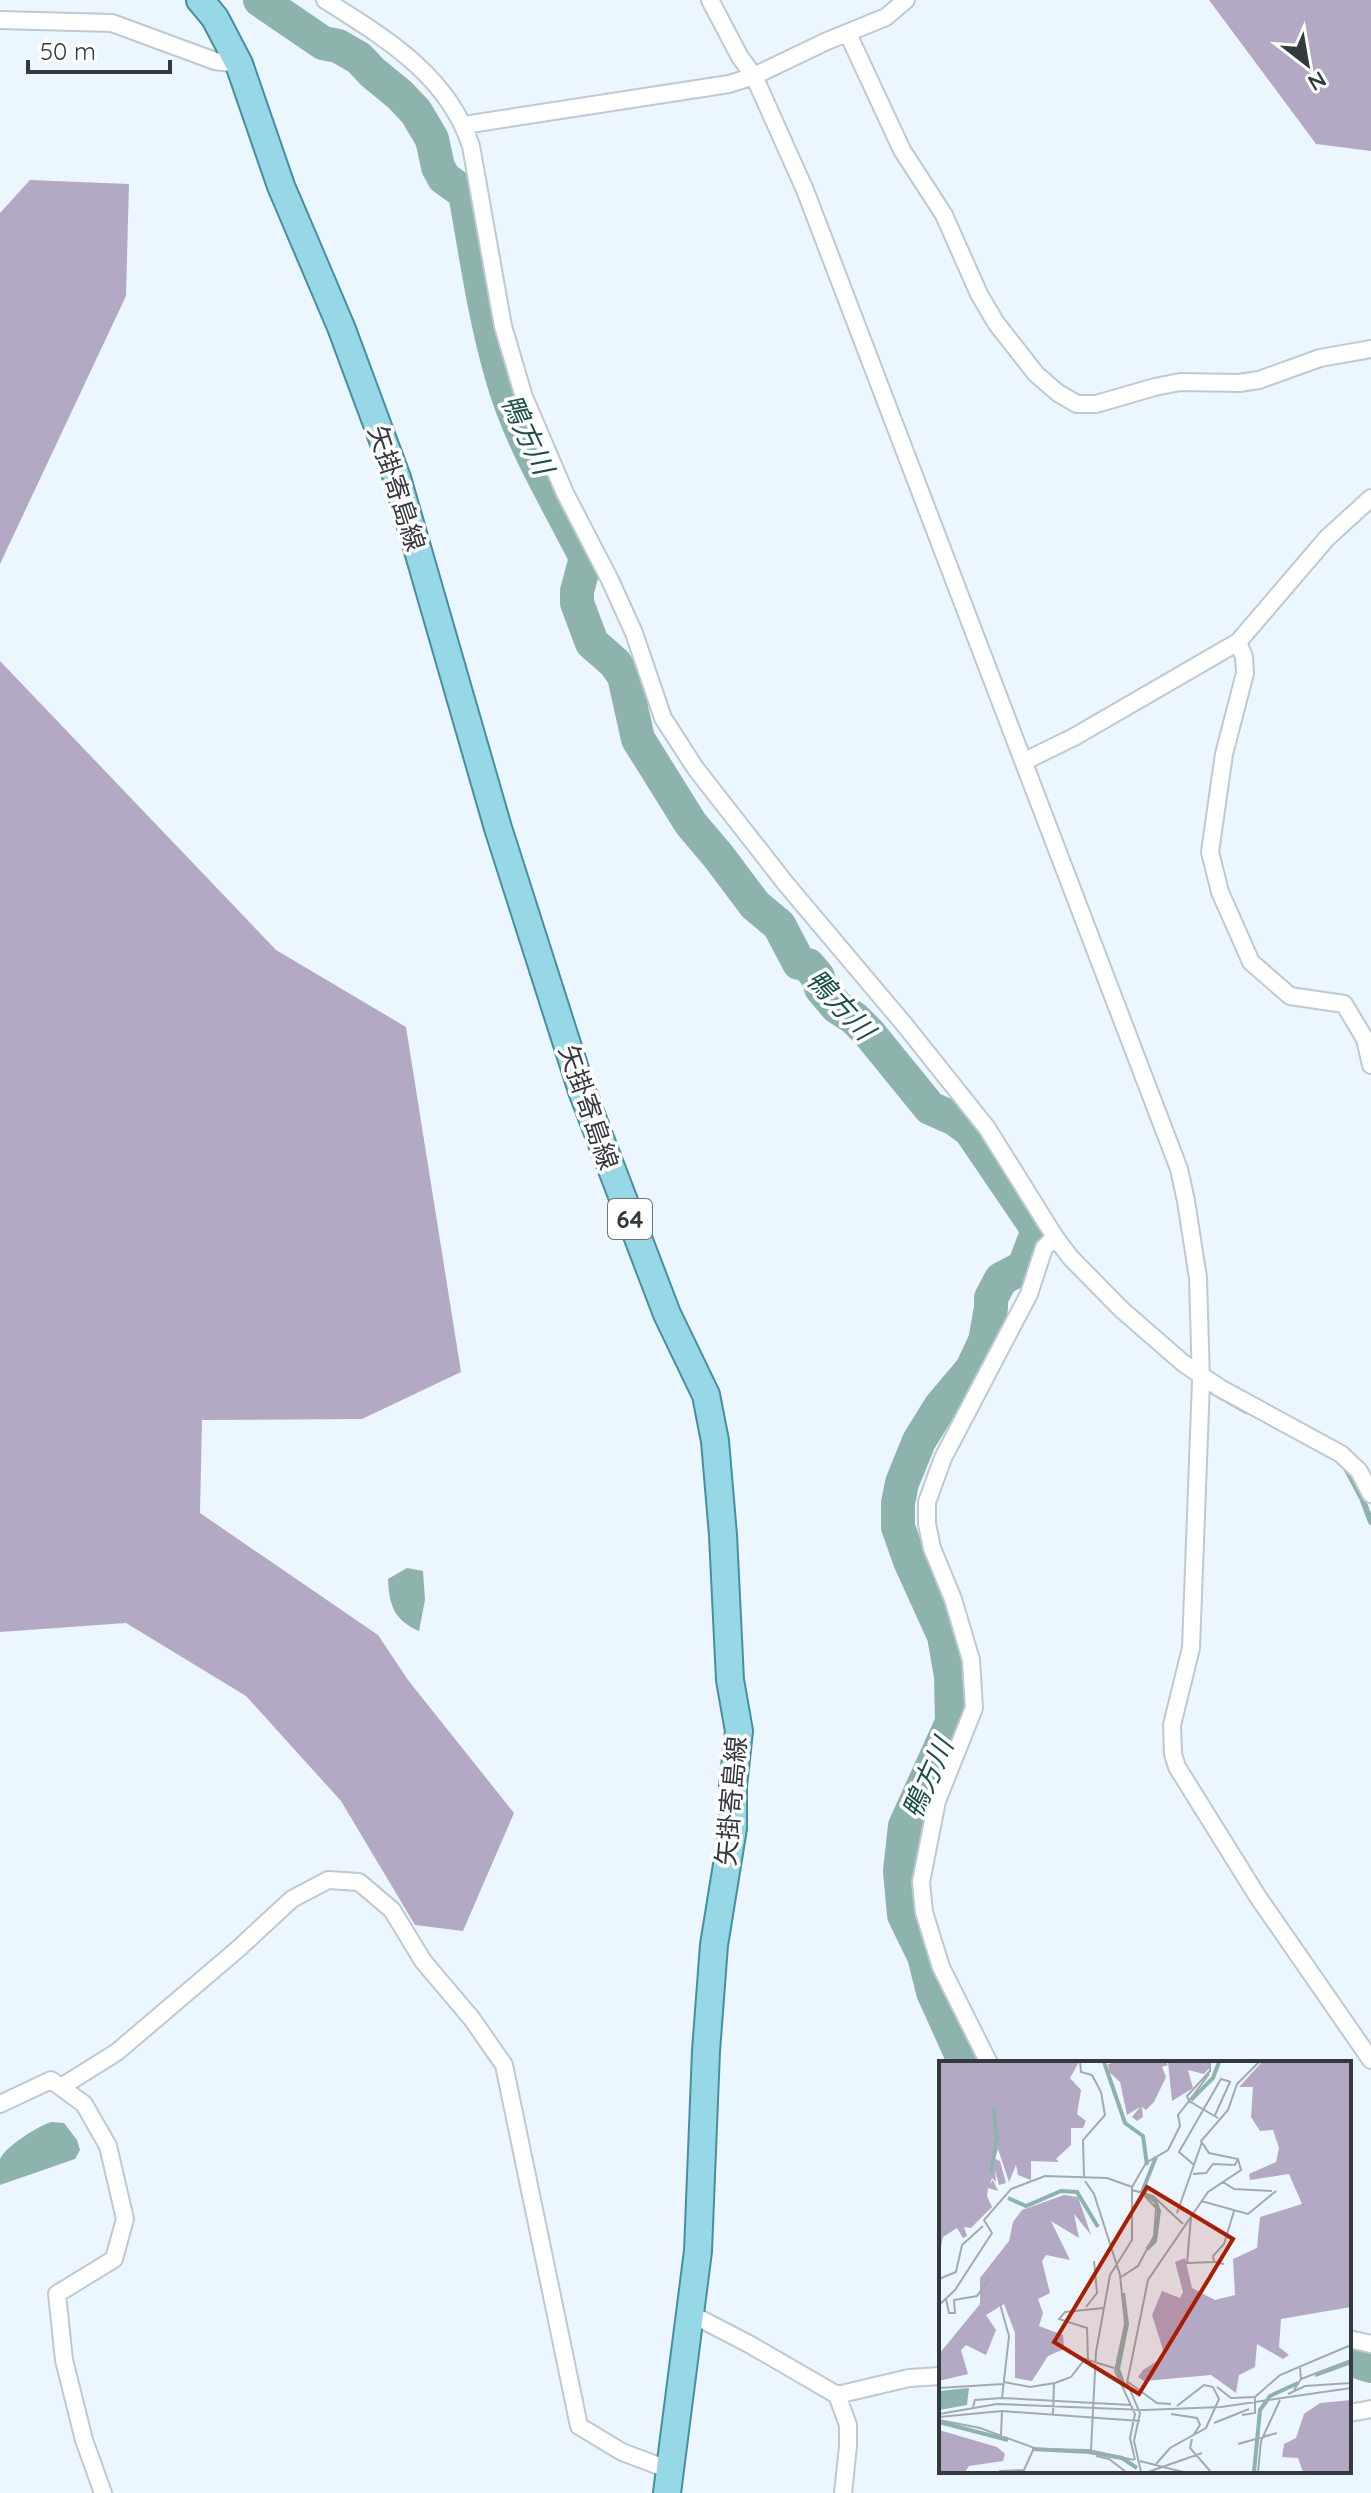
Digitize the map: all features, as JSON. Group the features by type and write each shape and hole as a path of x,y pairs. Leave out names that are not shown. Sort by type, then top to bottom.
{"main road":[{"name":"矢掛寄島線","path":"206,1 239,64 281,186 341,327 397,478 498,828 582,1091 667,1314 706,1395 715,1441 730,1680 739,1731 733,1786 733,1828 714,1945 706,2051 698,2251 668,2482"}],"street":[{"path":"325,0 391,42 428,74 450,100 464,125 471,146 503,326 524,397 565,493 634,633 663,718 696,769 786,884 987,1128 1050,1242 1070,1257 1201,1384 1341,1454 1359,1471 1371,1494"},
{"path":"710,0 740,57 754,76 817,220 1179,1169 1198,1278 1201,1384 1191,1648 1172,1725 1173,1754 1177,1767 1258,1897 1371,2060"},
{"path":"464,125 729,84 754,76 886,17 906,0"},
{"path":"0,20 112,23 215,61 239,64"},
{"path":"848,34 902,150 944,215 984,304 1036,374 1058,393 1077,404 1096,404 1180,382 1239,383 1259,380 1320,358 1371,349"},
{"path":"1025,761 1074,737 1238,642 1327,538 1371,498"},
{"path":"1238,642 1244,657 1245,673 1224,754 1210,852 1220,892 1251,962 1290,996 1344,1004 1365,1039 1371,1065"},
{"path":"988,2061 941,1967 924,1912 921,1882 937,1801 974,1708 971,1660 953,1599 932,1548 927,1502 943,1458 1029,1294 1050,1242"},
{"path":"61,2087 117,2052 292,1899 328,1880 359,1882 392,1910 423,1961 472,2019 504,2065 579,2426 668,2482"},
{"path":"0,2104 51,2080 84,2104 108,2146 125,2219 114,2259 57,2294 64,2360 84,2440 103,2493"},
{"path":"691,2314 837,2395 848,2425 843,2493"},
{"path":"1351,2339 1371,2344"},
{"path":"837,2395 909,2378 939,2376"},
{"path":"1351,2413 1371,2409"}],"shaded area":[{"path":"1209,0 1371,0 1371,151 1316,144"},
{"path":"30,180 129,184 126,296 0,564 0,213"},
{"path":"0,661 276,950 406,1027 461,1372 362,1419 202,1420 200,1513 378,1635 408,1680 514,1813 463,1931 415,1925 341,1801 246,1696 126,1623 0,1632"},
{"path":"407,1568 423,1571 425,1600 419,1631 398,1617 390,1597 388,1579"},
{"path":"51,2122 64,2123 77,2140 80,2150 75,2159 0,2185 0,2159 3,2154 22,2138"}],"waterway":[{"name":"鴨方川","path":"260,0 323,43 338,46 359,58 400,95 416,112 432,139 438,167 444,178 465,193 481,287 503,380 530,448 586,558 577,603 592,643 615,663 624,676 638,739 691,824 755,905 779,925 799,963 808,965 837,1007 869,1033 930,1108 955,1119 970,1130 1038,1230 1024,1267 1001,1279 991,1298 985,1341 972,1369 940,1407 919,1441 902,1483 898,1503 898,1527 944,1636 951,1676 952,1722 905,1826 900,1871 904,1915 924,1956 933,1992 964,2061"},
{"path":"1038,1230 1047,1240"},
{"path":"1204,1387 1246,1411"},
{"path":"1346,1468 1371,1522"},
{"name":"鴨方川","path":"1351,2360 1371,2366"}]}
